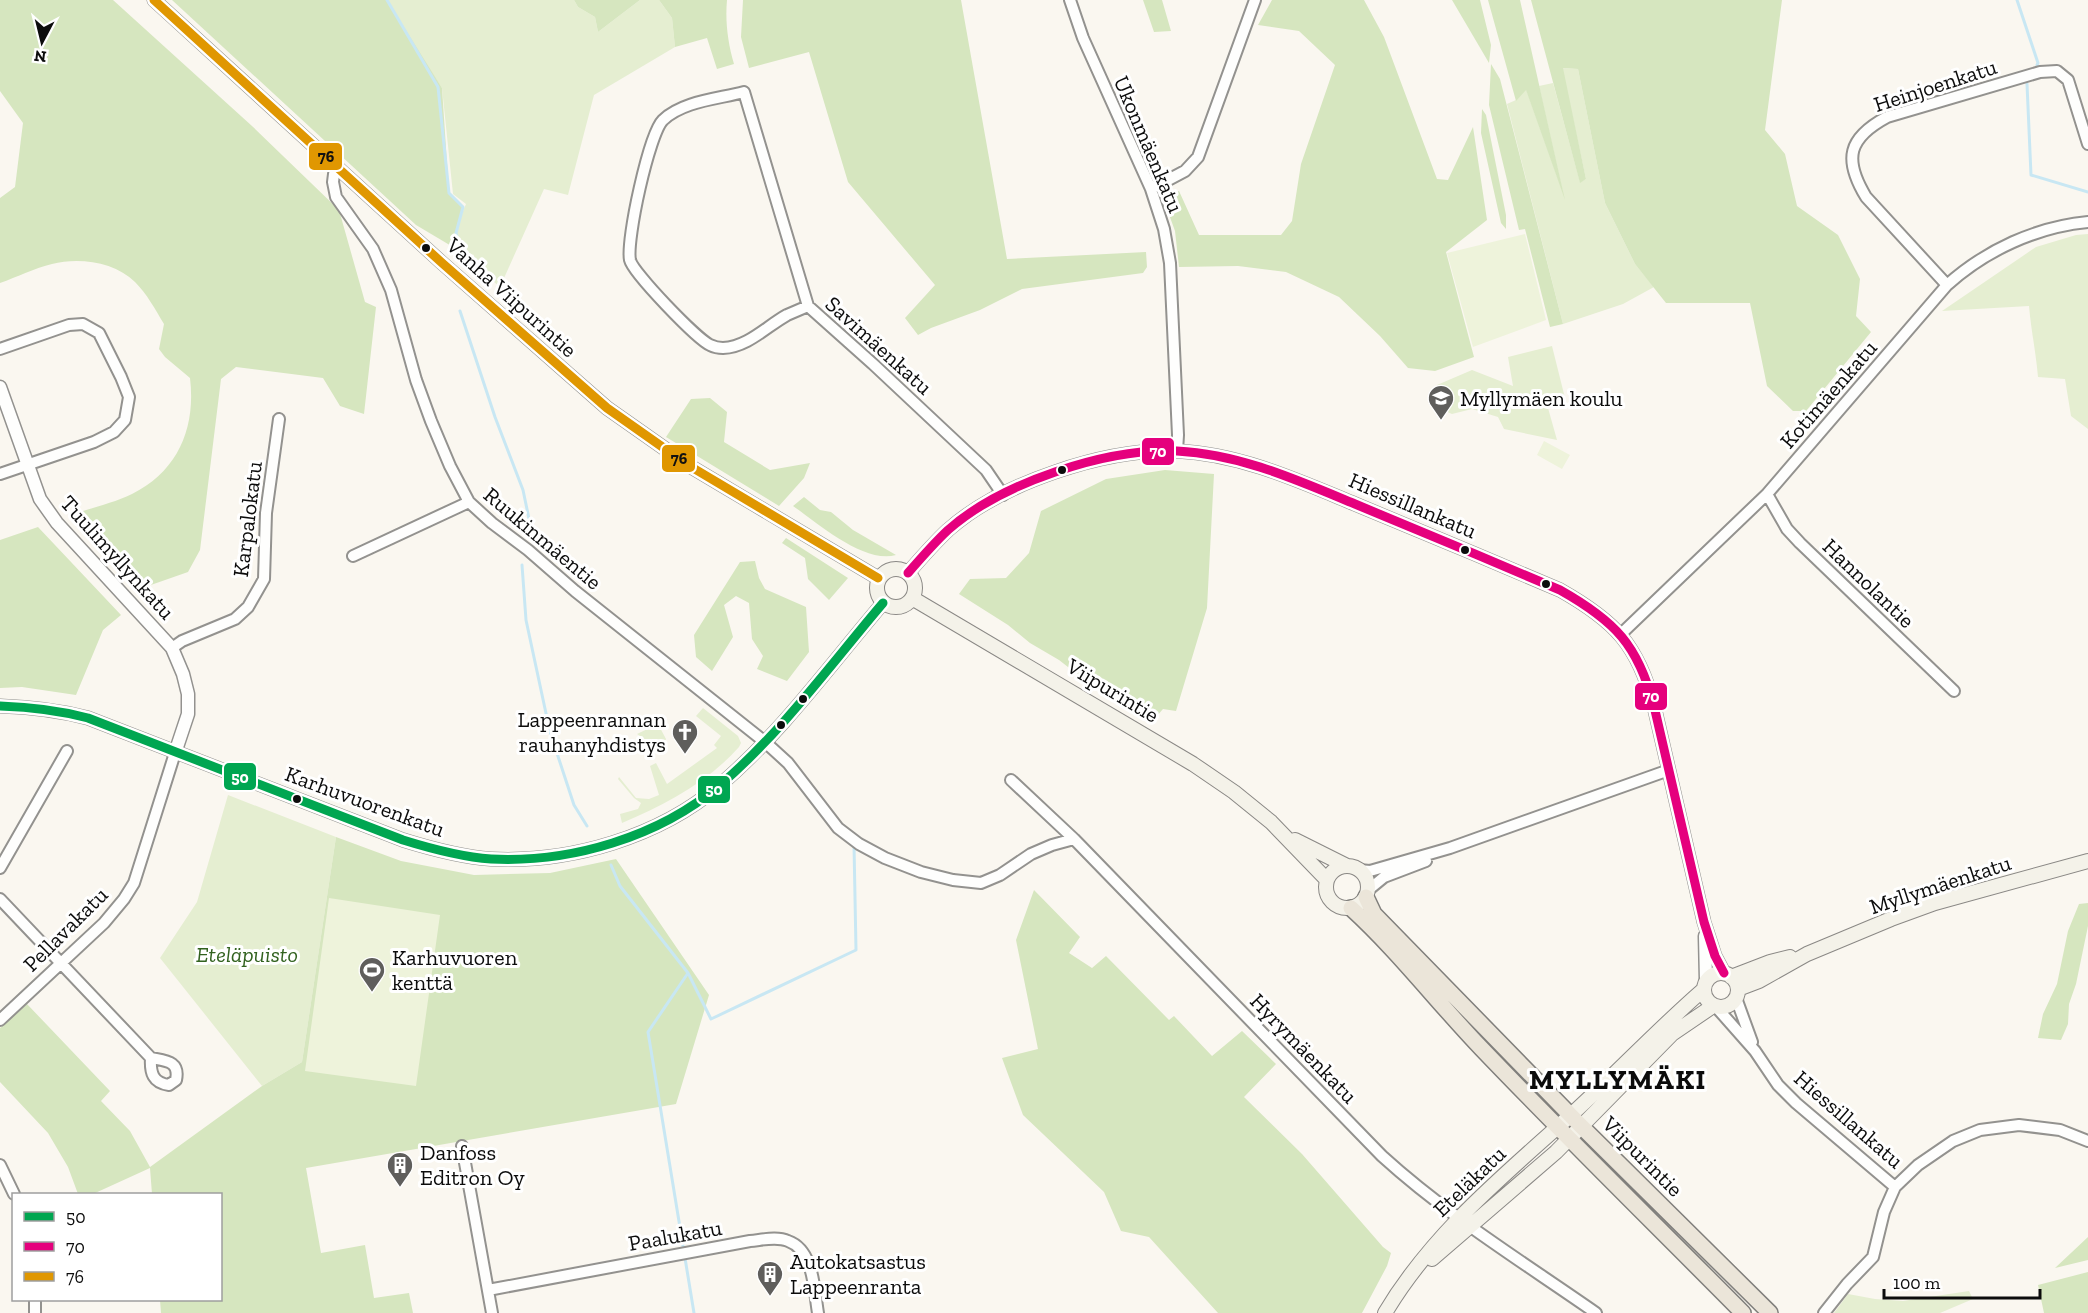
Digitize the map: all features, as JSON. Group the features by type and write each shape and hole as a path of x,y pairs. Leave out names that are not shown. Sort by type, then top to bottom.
{"main road":[{"path":"895,568 908,573 915,585 912,598 908,603 896,607 883,603 876,591 878,578 895,568"},
{"name":"Viipurintie","path":"912,598 1193,764 1234,792 1283,832 1327,880"},
{"name":"Viipurintie","path":"1283,832 1319,853 1353,868"},
{"name":"Myllymäenkatu","path":"1732,984 1759,981 1807,954 1891,918 1935,903 2088,861"},
{"path":"1338,868 1353,868 1367,883 1366,894 1357,906 1338,907 1329,899 1325,886 1327,880 1338,868"},
{"name":"Viipurintie","path":"1366,894 1374,914 1770,1313"},
{"name":"Viipurintie","path":"1351,908 1404,962 1450,1017 1556,1127 1743,1313"},
{"path":"1714,974 1732,984 1732,1004 1715,1007 1672,1034 1576,1120 1714,974"},
{"path":"1705,985 1704,996 1715,1007"},
{"name":"Eteläkatu","path":"1463,1223 1556,1127 1576,1120"},
{"name":"Eteläkatu","path":"1385,1313 1423,1258 1463,1223 1569,1139 1576,1120"}],"street":[{"name":"Vanha Viipurintie","path":"154,0 564,372 636,430 688,465 878,578"},
{"name":"Ukonmäenkatu","path":"1070,0 1083,38 1151,189 1164,229 1170,263 1177,451"},
{"path":"1151,189 1185,171 1198,157 1254,0"},
{"name":"Heinjoenkatu","path":"1947,285 1866,197 1856,180 1852,162 1853,149 1868,127 1887,117 2040,72 2057,71 2068,80 2088,144"},
{"name":"Savimäenkatu","path":"808,306 787,315 746,342 731,348 720,349 702,339 641,278 630,262 629,240 649,154 655,134 663,120 683,107 744,92 808,306 986,470 1003,495"},
{"name":"Ruukinmäentie","path":"338,168 333,182 336,197 373,249 386,280 416,380 450,466 469,502 492,523 765,742 788,763 838,828 876,853 921,872 953,880 981,883 1000,875 1031,854 1074,839"},
{"name":"Kotimäenkatu","path":"1621,634 1767,494 1947,285 1966,268 2022,238 2048,229 2088,222"},
{"path":"0,349 69,325 82,324 99,333 129,397 125,420 114,432 94,442 0,474"},
{"name":"Tuulimyllynkatu","path":"0,387 40,499 57,524 172,648 183,674 188,694 188,714 175,753"},
{"name":"Karpalokatu","path":"172,648 182,641 236,619 248,607 264,579 266,513 279,419"},
{"name":"Hiessillankatu","path":"908,573 950,529 1003,495 1033,481 1089,461 1128,453 1177,451 1254,464 1560,590 1586,604 1621,634 1645,676 1704,922 1715,956 1732,984 1755,1051"},
{"name":"Hannolantie","path":"1767,494 1787,529 1800,543 1954,691"},
{"path":"353,556 469,502"},
{"name":"Karhuvuorenkatu","path":"0,706 33,707 88,718 437,851 474,857 512,859 548,856 587,850 662,823 691,807 719,786 765,742 883,603"},
{"path":"0,868 67,752"},
{"name":"Pellavakatu","path":"0,1020 115,911 134,883 175,753"},
{"path":"1353,868 1370,871 1450,848 1669,770"},
{"name":"Hyrymäenkatu","path":"1011,780 1074,839 1382,1156 1415,1186 1463,1223 1596,1313"},
{"path":"1366,894 1384,877 1450,848"},
{"path":"0,899 151,1058"},
{"name":"Hiessillankatu","path":"1704,922 1705,985"},
{"name":"Hiessillankatu","path":"1715,1007 1755,1051 1778,1085 1895,1187"},
{"path":"1824,1313 1873,1257 1884,1212 1895,1187 1918,1165 1944,1147 1980,1130 2019,1125 2060,1130 2088,1141"},
{"path":"462,1146 492,1313"},
{"path":"0,1165 14,1193"},
{"name":"Paalukatu","path":"488,1290 750,1241 777,1239 789,1241 802,1250 808,1263 818,1313"}],"green space":[{"path":"0,0 113,0 252,126 339,210 365,302 376,307 364,414 340,406 323,378 236,367 221,379 200,550 188,572 148,586 131,574 75,514 132,494 161,473 172,460 186,431 190,414 190,378 159,349 164,324 151,302 135,282 117,270 85,261 62,262 0,283 0,198 15,187 23,123 0,91"},
{"path":"172,0 387,0 442,88 449,193 463,207 453,247 416,225"},
{"path":"382,0 574,0 578,7 595,17 598,32 640,0 659,0 672,18 675,47 594,95 568,195 544,189 500,287 472,263 474,255 464,252 454,233 466,204 453,194 442,88"},
{"path":"574,0 640,0 598,32 595,17 578,7"},
{"path":"659,0 727,0 726,16 734,64 717,69 707,38 675,47 672,18"},
{"path":"743,0 961,0 1007,259 1146,252 1147,267 1143,273 1022,289 980,310 918,335 905,318 935,285 848,182 809,52 749,68 741,37"},
{"path":"1143,0 1162,0 1171,31 1154,32"},
{"path":"1272,0 1364,0 1384,37 1437,179 1448,180 1473,127 1487,220 1446,252 1474,357 1435,371 1408,368 1380,336 1339,297 1286,272 1238,266 1179,267 1175,231 1163,198 1179,191 1199,235 1281,235 1292,221 1301,164 1335,65 1299,31 1258,25"},
{"path":"1452,0 1480,0 1491,45 1489,63"},
{"path":"1488,0 1520,0 1565,200 1526,90 1516,101"},
{"path":"1531,0 1782,0 1765,130 1785,154 1797,206 1838,235 1860,279 1856,316 1871,332 1806,411 1793,411 1767,386 1750,303 1666,303 1635,264 1605,203 1578,69 1563,68 1586,179 1580,183"},
{"path":"1491,64 1500,79 1563,324 1550,327 1525,229 1519,230 1489,105"},
{"path":"1562,68 1578,69 1605,203 1635,264 1654,287 1623,304 1563,324 1507,104 1516,100 1526,89 1563,193 1539,86 1553,83 1580,182 1586,179"},
{"path":"1482,109 1486,115 1506,215 1506,229 1501,223 1481,133"},
{"path":"1525,234 1546,320 1473,347 1447,253"},
{"path":"2088,234 2088,429 2071,416 2065,379 2038,377 2029,306 1942,311 2036,247 2076,235"},
{"path":"1552,346 1566,402 1548,408 1557,440 1504,429 1498,417 1472,409 1452,414 1433,406 1437,385 1472,370 1513,386 1508,357"},
{"path":"710,398 727,412 724,442 770,470 810,463 804,478 779,506 666,437 691,399"},
{"path":"1544,441 1570,455 1562,469 1537,455"},
{"path":"1165,470 1214,474 1207,608 1176,711 1163,709 1156,717 1104,695 1059,660 959,594 970,579 1006,578 1029,553 1041,511 1106,479"},
{"path":"804,497 820,510 831,512 853,530 896,555 870,554 842,541 793,506"},
{"path":"38,527 121,615 103,630 76,695 22,687 0,688 0,540"},
{"path":"786,538 848,578 829,600 808,579 805,558 782,543"},
{"path":"755,561 759,578 765,589 806,607 809,652 787,681 757,669 763,656 752,639 749,603 736,596 724,605 733,637 712,671 696,657 694,635 740,562"},
{"path":"703,708 738,736 741,743 739,747 700,782 622,823 620,814 638,809 641,803 634,798 618,779 619,777 636,798 649,799 659,795 650,766 656,763 667,784 717,748 714,745 721,736 696,716"},
{"path":"658,724 666,739 664,744 657,747 637,734"},
{"name":"Eteläpuisto","path":"228,795 336,837 302,1062 262,1086 160,958 197,902"},
{"path":"336,837 401,861 474,875 550,873 616,859 709,995 676,1104 306,1168 321,1253 365,1245 374,1298 409,1293 413,1313 161,1313 160,1301 222,1301 222,1193 152,1193 150,1168 95,1193 78,1193 68,1167 48,1133 0,1082 0,1028 27,1004 110,1091 101,1101 130,1131 150,1167 262,1086 302,1062"},
{"path":"1034,890 1080,937 1069,953 1092,968 1106,956 1169,1020 1174,1016 1212,1056 1242,1031 1276,1064 1244,1097 1302,1154 1383,1247 1391,1253 1387,1266 1362,1313 1218,1313 1149,1237 1121,1231 1104,1192 1023,1115 1002,1058 1038,1049 1016,940"},
{"name":"Karhuvuoren kenttä","path":"329,898 440,915 416,1086 305,1071"},
{"path":"2088,903 2088,926 2076,984 2069,1004 2068,1024 2061,1040 2038,1038 2043,1014 2057,984 2068,931 2079,904"},
{"path":"2088,1237 2088,1260 2055,1268"},
{"path":"2088,1272 2088,1313 2044,1313 2038,1285"},
{"path":"1969,1291 1973,1299 1940,1313 1834,1313 1848,1294 1903,1301"}],"waterway":[{"path":"387,0 438,87 449,193 463,207 456,233 460,249 488,284"},
{"path":"2017,0 2037,65"},
{"path":"2027,84 2031,175 2088,192"},
{"path":"460,311 495,417 523,490 533,538"},
{"path":"522,565 526,620 550,732 574,805 587,826"},
{"path":"688,973 711,1019 856,950 854,845"},
{"path":"611,865 620,886 688,973 648,1032 694,1313"}],"transit line":[{"name":"76","path":"154,0 441,262 607,408 688,465 878,578"},
{"name":"70","path":"908,573 948,530 996,497 1087,462 1119,455 1177,451 1223,457 1290,477 1560,590 1610,624 1622,637 1640,666 1654,706 1704,922 1715,956 1724,973"},
{"name":"50","path":"0,706 44,709 88,718 403,840 425,846 491,859 552,856 583,851 642,832 670,819 720,785 785,721 883,603"}],"place":[{"name":"Myllymäen koulu","path":"1441,421"},
{"name":"Lappeenrannan rauhanyhdistys","path":"685,755"},
{"name":"Karhuvuoren kenttä","path":"372,993"},
{"name":"Danfoss Editron Oy","path":"400,1188"},
{"name":"Autokatsastus Lappeenranta","path":"770,1297"}],"district":[{"name":"MYLLYMÄKI","path":"1618,1079"}]}
